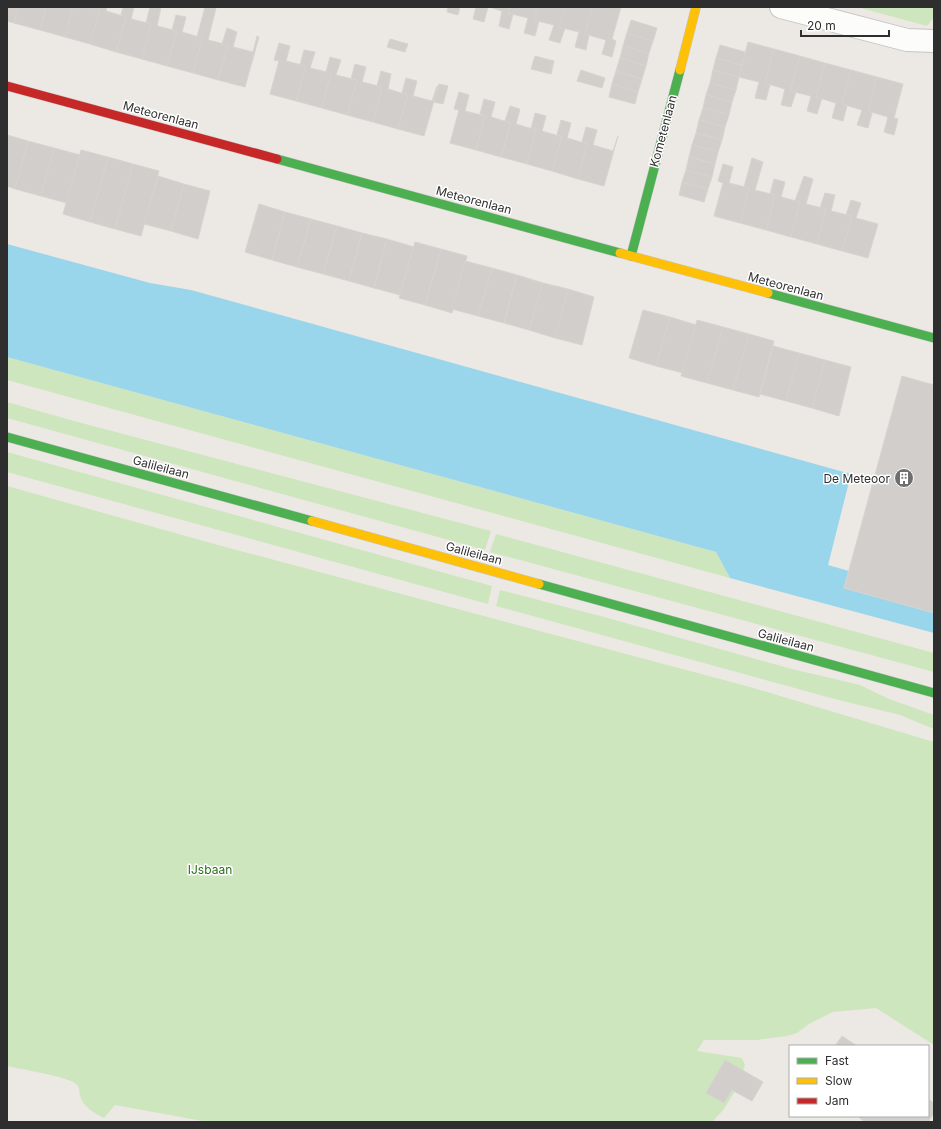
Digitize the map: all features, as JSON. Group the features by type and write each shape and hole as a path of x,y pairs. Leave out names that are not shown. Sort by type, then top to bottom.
{"street":[{"name":"Kometenlaan","path":"631,256 696,7"},
{"path":"781,7 907,40 934,41"},
{"name":"Meteorenlaan","path":"7,86 934,338"},
{"name":"Galileilaan","path":"7,437 934,693"}],"green space":[{"path":"857,7 934,7 934,17 927,26"},
{"path":"7,357 716,552 730,578 7,380"},
{"path":"7,402 491,531 485,550 7,418"},
{"path":"7,452 492,586 488,604 7,472"},
{"name":"IJsbaan","path":"7,486 218,545 750,687 934,742 934,1045 876,1008 833,1012 809,1024 797,1033 787,1036 757,1040 704,1040 697,1051 742,1058 745,1065 738,1086 724,1109 712,1122 208,1122 115,1105 104,1118 93,1112 83,1103 78,1086 72,1081 7,1066"},
{"path":"496,534 934,653 934,672 490,552"},
{"path":"500,590 792,669 860,685 889,699 934,715 934,729 900,715 831,698 496,606"}],"water":[{"path":"7,244 150,283 191,290 851,474 828,565 849,571 844,588 934,613 934,633 730,578 716,552 7,357"}],"building":[{"path":"7,7 18,7 14,23 7,21"},
{"path":"18,7 46,7 40,30 14,23"},
{"path":"46,7 73,7 65,37 40,30"},
{"path":"73,7 91,7 100,10 90,44 65,37"},
{"path":"95,7 107,7 106,11 126,17 116,52 90,44 100,10"},
{"path":"123,7 134,7 131,19 151,24 142,59 116,52 126,17 121,15"},
{"path":"150,7 161,7 157,26 177,31 167,66 142,59 151,24 146,23"},
{"path":"205,7 216,8 208,40 228,45 218,80 193,73 202,38 197,37"},
{"path":"448,7 460,7 458,15 447,12"},
{"path":"476,7 488,7 484,22 473,19"},
{"path":"489,7 510,7 508,13 513,14 509,29 499,26 502,11"},
{"path":"510,7 537,7 534,20 539,21 535,36 524,33 528,18 508,13"},
{"path":"537,7 565,7 559,27 565,28 560,43 549,40 554,25 534,20"},
{"path":"565,7 592,7 585,34 589,35 586,50 575,47 579,32 559,27"},
{"path":"592,7 621,7 612,39 616,41 612,57 602,54 606,40 585,34"},
{"path":"176,15 186,17 182,32 202,38 193,73 167,66 177,31 172,30"},
{"path":"631,20 657,28 653,41 627,33"},
{"path":"227,28 237,32 233,47 253,52 257,36 259,37 245,87 218,80 228,45 222,44"},
{"path":"627,33 653,41 649,53 623,46"},
{"path":"390,39 408,44 405,52 387,47"},
{"path":"748,42 774,49 765,83 770,85 766,100 755,98 759,82 739,77"},
{"path":"279,43 290,46 286,61 306,66 296,101 270,94 279,61 274,60"},
{"path":"720,45 745,52 742,65 716,58"},
{"path":"623,46 649,53 646,66 620,58"},
{"path":"774,49 800,56 790,91 796,92 791,107 781,105 785,89 765,83"},
{"path":"304,50 315,52 310,68 331,73 322,108 296,101 306,66 300,65"},
{"path":"535,56 554,61 551,74 531,69"},
{"path":"800,56 825,63 816,97 822,98 817,114 807,111 811,96 790,91"},
{"path":"330,57 341,60 336,75 357,80 347,115 322,108 331,73 326,72"},
{"path":"620,58 646,66 642,79 616,71"},
{"path":"716,58 742,65 739,77 713,70"},
{"path":"825,63 851,70 842,104 847,106 843,121 832,118 836,103 816,97"},
{"path":"355,64 366,67 362,82 382,87 373,122 347,115 357,80 351,79"},
{"path":"581,70 605,78 602,88 577,81"},
{"path":"713,70 739,77 736,90 710,83"},
{"path":"851,70 877,77 868,111 872,113 868,128 857,125 862,110 842,104"},
{"path":"381,71 391,74 388,89 408,95 398,129 373,122 382,87 377,86"},
{"path":"616,71 642,79 638,92 612,84"},
{"path":"877,77 903,84 894,118 898,119 894,135 884,132 888,117 868,111"},
{"path":"406,78 417,81 413,96 432,101 437,86 438,87 424,136 398,129 408,95 402,93"},
{"path":"710,83 736,90 732,102 706,95"},
{"path":"439,84 448,86 443,104 434,102"},
{"path":"612,84 638,92 635,104 609,97"},
{"path":"459,92 469,95 465,111 485,116 476,150 450,143 459,110 454,109"},
{"path":"706,95 732,102 729,115 703,108"},
{"path":"484,99 495,102 491,117 511,123 501,157 476,150 485,116 480,114"},
{"path":"510,106 520,109 516,124 536,130 527,164 501,157 511,123 505,121"},
{"path":"703,108 729,115 725,127 699,120"},
{"path":"535,113 546,116 542,131 562,137 552,171 527,164 536,130 531,129"},
{"path":"561,120 571,123 567,138 587,144 578,179 552,171 562,137 557,135"},
{"path":"699,120 725,127 722,140 696,133"},
{"path":"586,127 597,130 593,145 613,151 618,136 604,186 578,179 587,144 582,142"},
{"path":"696,133 722,140 718,152 692,145"},
{"path":"7,135 28,141 15,189 7,186"},
{"path":"28,141 54,148 41,196 15,189"},
{"path":"692,145 718,152 715,164 689,157"},
{"path":"54,148 80,155 67,203 41,196"},
{"path":"81,150 108,157 90,222 63,214"},
{"path":"108,157 133,164 115,229 90,222"},
{"path":"689,157 715,164 712,177 686,170"},
{"path":"752,158 763,162 755,190 775,195 766,230 740,223 749,188 744,187"},
{"path":"133,164 159,171 141,236 115,229"},
{"path":"723,164 733,167 729,183 749,188 740,223 714,216 723,183 718,181"},
{"path":"686,170 712,177 708,189 682,182"},
{"path":"158,176 184,184 171,231 144,224"},
{"path":"804,176 813,179 806,204 826,209 817,244 791,237 800,202 795,201"},
{"path":"774,179 785,182 781,197 800,202 791,237 766,230 775,195 770,194"},
{"path":"682,182 708,189 704,202 679,195"},
{"path":"184,184 210,191 198,239 171,231"},
{"path":"825,193 835,195 831,211 852,216 842,251 817,244 826,209 820,208"},
{"path":"851,200 861,203 856,218 878,224 868,258 842,251 852,216 846,215"},
{"path":"259,204 285,212 272,260 245,252"},
{"path":"285,212 311,219 297,267 272,260"},
{"path":"311,219 337,226 323,274 297,267"},
{"path":"337,226 362,233 349,281 323,274"},
{"path":"362,233 387,239 374,288 349,281"},
{"path":"387,239 414,247 400,295 374,288"},
{"path":"415,242 441,249 425,305 399,298"},
{"path":"441,249 467,256 452,313 425,305"},
{"path":"465,261 492,268 478,316 452,309"},
{"path":"492,268 517,275 504,323 478,316"},
{"path":"517,275 543,283 529,330 504,323"},
{"path":"543,283 568,289 555,338 529,330"},
{"path":"568,289 594,297 582,345 555,338"},
{"path":"643,310 670,317 656,366 629,358"},
{"path":"670,317 696,325 683,373 656,366"},
{"path":"697,320 723,327 707,383 681,376"},
{"path":"723,327 749,334 733,390 707,383"},
{"path":"749,334 774,341 759,397 733,390"},
{"path":"773,346 799,353 786,401 760,394"},
{"path":"799,353 825,360 812,408 786,401"},
{"path":"825,360 851,367 839,416 812,408"},
{"name":"De Meteoor","path":"902,376 934,385 934,613 844,588"},
{"path":"842,1036 856,1045 836,1045"},
{"path":"725,1060 763,1082 752,1101 732,1090 724,1103 706,1093"},
{"path":"929,1100 934,1103 934,1113 927,1122 919,1117 929,1117"},
{"path":"858,1117 919,1117 927,1122 865,1122"}],"traffic: fast":[{"path":"631,256 680,70"},
{"path":"277,159 620,253"},
{"path":"768,293 934,338"},
{"path":"7,437 312,521"},
{"path":"539,584 934,693"}],"traffic: slow":[{"path":"680,70 696,7"},
{"path":"620,253 768,293"},
{"path":"312,521 539,584"}],"traffic: jam":[{"path":"7,86 277,159"}],"place":[{"name":"De Meteoor","path":"904,478"}]}
